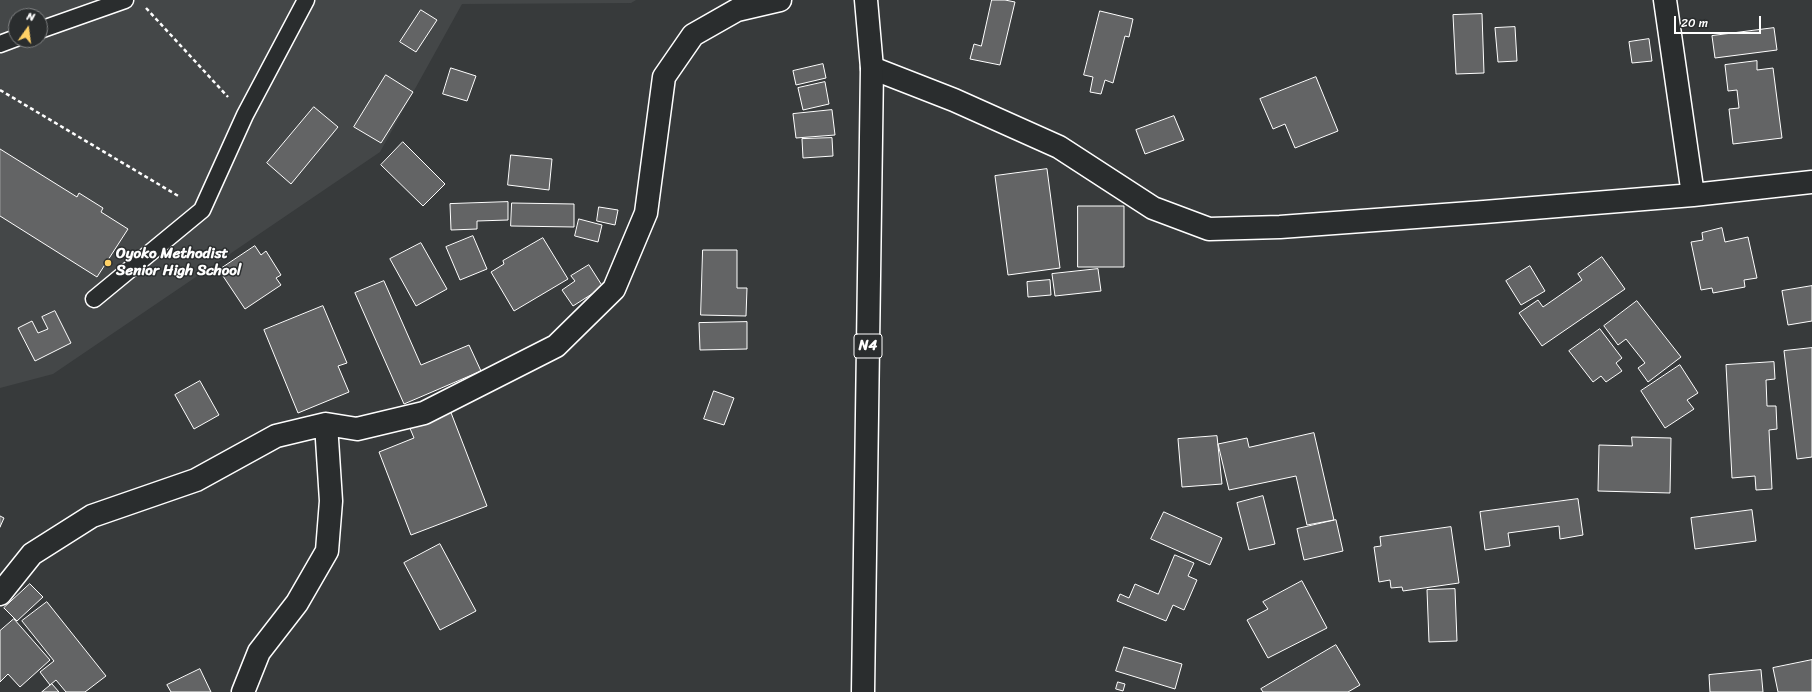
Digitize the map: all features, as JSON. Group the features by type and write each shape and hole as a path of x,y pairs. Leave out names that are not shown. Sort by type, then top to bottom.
{"main road":[{"path":"0,594 32,554 92,516 196,480 276,436 326,424 357,429 424,412 556,346 614,289 646,213 664,77 693,35 737,10 780,0"},
{"name":"N4","path":"863,692 872,68 866,0"},
{"path":"1665,0 1693,195"},
{"path":"872,68 954,100 1059,147 1153,208 1209,229 1280,228 1693,195 1812,182"},
{"path":"243,692 259,652 297,603 327,551 332,501 326,424"}],"lane":[{"path":"48,27 124,0"},
{"path":"94,299 202,210 245,115 306,0"}],"path":[{"path":"144,6 245,115"},
{"path":"0,90 202,210"}],"shaded area":[{"name":"Oyoko Methodist Senior High School","path":"0,0 636,0 631,3 462,4 380,152 53,374 0,388"}],"building":[{"path":"992,0 1015,2 1000,65 970,59 974,44 981,46"},
{"path":"421,10 437,20 416,52 400,42"},
{"path":"1100,11 1133,19 1129,37 1125,36 1113,83 1105,80 1101,94 1090,92 1093,77 1084,75"},
{"path":"1482,14 1484,73 1456,74 1453,15"},
{"path":"1515,27 1517,61 1498,62 1495,28"},
{"path":"1774,28 1777,50 1715,58 1712,36"},
{"path":"1649,39 1652,61 1632,63 1629,42"},
{"path":"1757,61 1757,70 1773,68 1782,138 1733,144 1729,109 1739,108 1737,90 1728,91 1725,65"},
{"path":"823,64 826,78 796,85 793,71"},
{"path":"451,68 476,76 467,101 443,94"},
{"path":"386,75 413,92 381,143 354,127"},
{"path":"1316,77 1338,131 1295,148 1285,124 1273,129 1260,99"},
{"path":"825,82 829,104 803,110 798,88"},
{"path":"314,107 338,127 291,184 267,163"},
{"path":"832,110 835,135 796,138 793,114"},
{"path":"1174,116 1184,140 1145,154 1136,130"},
{"path":"832,138 833,156 803,158 802,139"},
{"path":"403,142 445,184 423,206 381,165"},
{"path":"0,149 77,197 79,193 103,208 101,212 128,229 97,277 0,216"},
{"path":"511,155 552,159 549,190 508,185"},
{"path":"1047,169 1060,268 1008,275 995,176"},
{"path":"508,202 508,220 477,221 477,229 451,230 450,204"},
{"path":"512,203 574,204 574,227 511,226"},
{"path":"1078,206 1124,206 1124,267 1078,267"},
{"path":"599,207 618,210 615,225 597,221"},
{"path":"579,219 602,225 598,242 575,236"},
{"path":"1722,228 1725,242 1748,237 1757,278 1744,280 1745,287 1713,293 1712,288 1701,290 1691,242 1703,240 1702,233"},
{"path":"473,236 487,269 460,280 446,247"},
{"path":"543,238 568,279 514,311 491,272 504,264 503,261"},
{"path":"421,243 447,289 416,306 390,259"},
{"path":"255,246 261,255 266,251 281,275 276,278 281,285 245,309 219,270"},
{"path":"703,250 737,250 737,288 747,288 746,316 701,315"},
{"path":"1602,257 1625,289 1542,346 1519,313 1538,300 1543,307 1582,280 1578,274"},
{"path":"589,265 603,287 573,306 562,290 575,281 571,276"},
{"path":"1530,266 1545,291 1521,305 1506,281"},
{"path":"1098,269 1101,291 1055,296 1052,274"},
{"path":"1050,280 1051,295 1028,297 1027,282"},
{"path":"384,281 421,365 469,345 481,371 404,404 355,293"},
{"path":"1812,286 1812,321 1788,325 1782,291"},
{"path":"1637,301 1681,357 1648,382 1638,368 1645,363 1626,339 1618,345 1604,326"},
{"path":"323,306 347,363 338,366 349,392 298,413 264,330"},
{"path":"55,311 71,343 35,361 18,328 32,321 38,333 48,329 42,317"},
{"path":"747,322 747,349 700,350 699,323"},
{"path":"1600,329 1622,358 1616,363 1622,371 1606,382 1601,376 1593,382 1569,351"},
{"path":"1812,348 1812,457 1797,459 1784,351"},
{"path":"1774,362 1775,379 1766,380 1767,406 1776,406 1777,429 1769,430 1772,489 1756,490 1755,476 1732,478 1726,365"},
{"path":"1680,365 1698,393 1687,400 1694,409 1665,428 1641,391"},
{"path":"200,381 219,415 194,429 175,395"},
{"path":"714,391 734,398 724,425 704,419"},
{"path":"450,410 487,506 411,535 379,452 414,438 409,426"},
{"path":"1314,433 1334,520 1307,525 1296,476 1229,490 1218,444 1247,438 1249,447"},
{"path":"1217,436 1222,484 1182,487 1178,439"},
{"path":"1632,437 1671,438 1670,493 1598,491 1599,445 1632,446"},
{"path":"1263,496 1275,544 1249,550 1237,503"},
{"path":"1578,499 1583,535 1560,539 1559,526 1508,533 1510,546 1485,550 1480,512"},
{"path":"1752,510 1756,541 1695,549 1691,518"},
{"path":"1164,512 1222,538 1210,565 1151,539"},
{"path":"0,516 4,518 0,527"},
{"path":"1336,520 1343,551 1304,560 1297,529"},
{"path":"1451,527 1459,583 1403,591 1402,587 1391,588 1390,580 1379,582 1374,547 1381,546 1380,537"},
{"path":"440,544 476,611 440,630 404,563"},
{"path":"1175,555 1194,563 1188,576 1197,580 1184,610 1173,605 1166,621 1117,601 1120,594 1129,598 1135,584 1158,594"},
{"path":"1302,581 1327,628 1268,658 1247,620 1268,609 1263,602"},
{"path":"30,584 43,597 17,621 4,608"},
{"path":"1455,589 1457,641 1429,642 1427,590"},
{"path":"47,602 106,676 85,692 66,692 56,680 50,685 40,672 54,661 22,621"},
{"path":"14,619 50,660 20,687 8,674 0,682 0,631"},
{"path":"1336,645 1360,685 1348,692 1263,692 1261,689"},
{"path":"1124,647 1182,664 1175,689 1116,671"},
{"path":"1812,660 1812,692 1778,692 1773,668"},
{"path":"200,669 211,692 171,692 167,685"},
{"path":"1761,670 1763,692 1710,692 1709,675"},
{"path":"1118,682 1125,684 1123,691 1116,689"},
{"path":"52,684 59,692 42,692"}],"place":[{"name":"Oyoko Methodist Senior High School","path":"108,263"}]}
